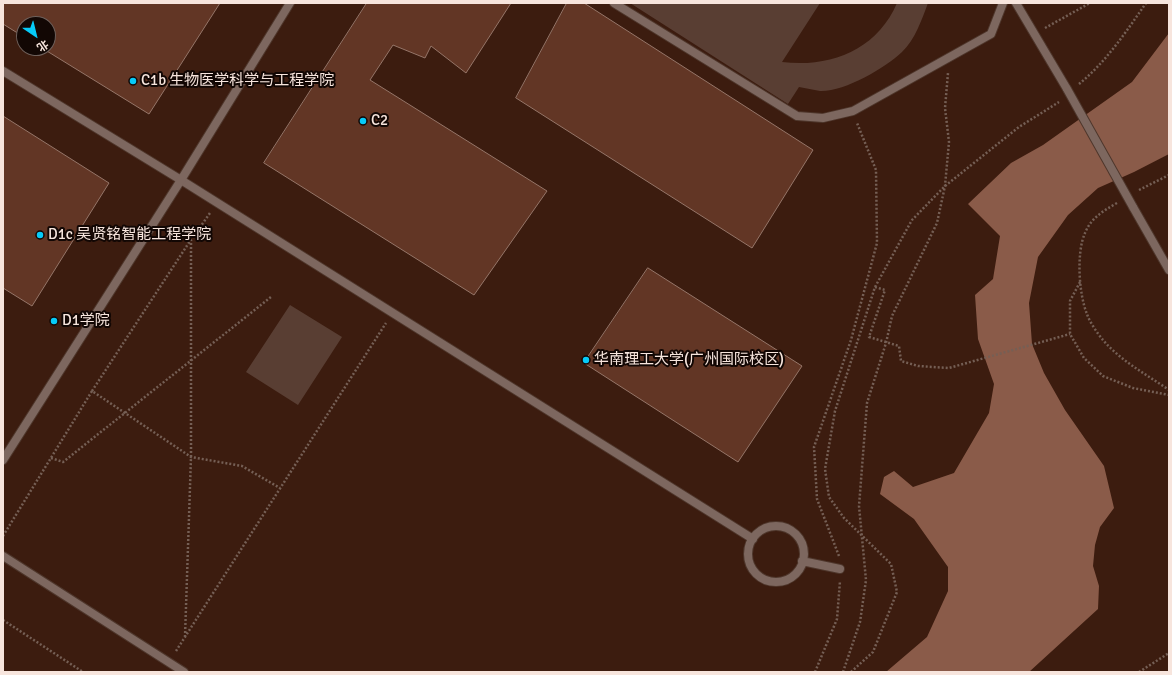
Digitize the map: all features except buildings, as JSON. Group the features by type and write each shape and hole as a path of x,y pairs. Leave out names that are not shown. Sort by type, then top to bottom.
{"street":[{"path":"3,460 181,180 290,3"},
{"path":"614,3 797,116 823,118 853,111 949,56 991,34 1003,3"},
{"path":"1016,3 1067,89 1169,270"},
{"path":"3,71 181,180 753,539"},
{"path":"767,528 785,528 800,540 803,548 802,562 796,574 788,579 780,582 770,582 762,578 750,565 749,547 759,532 767,528"},
{"path":"3,556 184,672"},
{"path":"802,562 840,569"}],"path":[{"path":"1034,34 1090,3"},
{"path":"1078,86 1089,76 1113,48 1146,3"},
{"path":"843,672 860,622 866,580 859,506 867,404 886,343 892,316 937,224 945,186 949,142 945,108 949,56"},
{"path":"851,672 873,652 897,592 891,564 844,518 830,497 825,469 835,411 875,287 912,220 945,186 1019,127 1061,100"},
{"path":"815,672 837,619 840,569 839,553 817,499 814,447 850,340 877,243 876,170 853,111"},
{"path":"1132,194 1152,182 1169,175"},
{"path":"1119,202 1099,214 1085,232 1079,249 1081,281 1087,315 1103,340 1141,373 1169,390"},
{"path":"3,536 92,391 217,203"},
{"path":"185,637 191,457 191,240"},
{"path":"1081,281 1070,301 1070,334 1084,358 1103,376 1133,388 1169,395"},
{"path":"875,287 886,290 869,337 899,346 900,361 918,366 948,368 982,360 1070,334"},
{"path":"51,458 63,462 271,297"},
{"path":"169,662 393,313"},
{"path":"92,391 191,457 242,466 280,488"},
{"path":"3,620 83,672"},
{"path":"1139,672 1169,653"}],"shaded area":[{"name":"华南理工大学(广州国际校区)","path":"3,3 1169,3 1169,672 3,672"},
{"path":"630,3 820,3 782,62 800,63 817,62 834,58 850,52 864,44 877,33 888,19 897,3 928,3 918,29 911,42 895,58 875,72 841,88 820,91 799,87 788,104"},
{"path":"1169,33 1169,154 1098,188 1068,215 1038,257 1029,303 1032,344 1044,373 1065,410 1104,466 1114,508 1100,527 1095,545 1093,566 1099,586 1098,609 1029,672 886,672 927,637 948,591 948,567 914,519 880,494 884,477 894,471 913,487 954,473 989,413 994,384 978,339 975,295 993,279 1000,236 968,204 1011,163 1043,145 1132,82"},
{"path":"290,305 342,337 298,405 246,372"}],"place":[{"name":"C1b 生物医学科学与工程学院","path":"133,81"},
{"name":"C2","path":"363,121"},
{"name":"D1c 吴贤铭智能工程学院","path":"40,235"},
{"name":"D1学院","path":"54,321"},
{"name":"华南理工大学(广州国际校区)","path":"586,360"}]}
